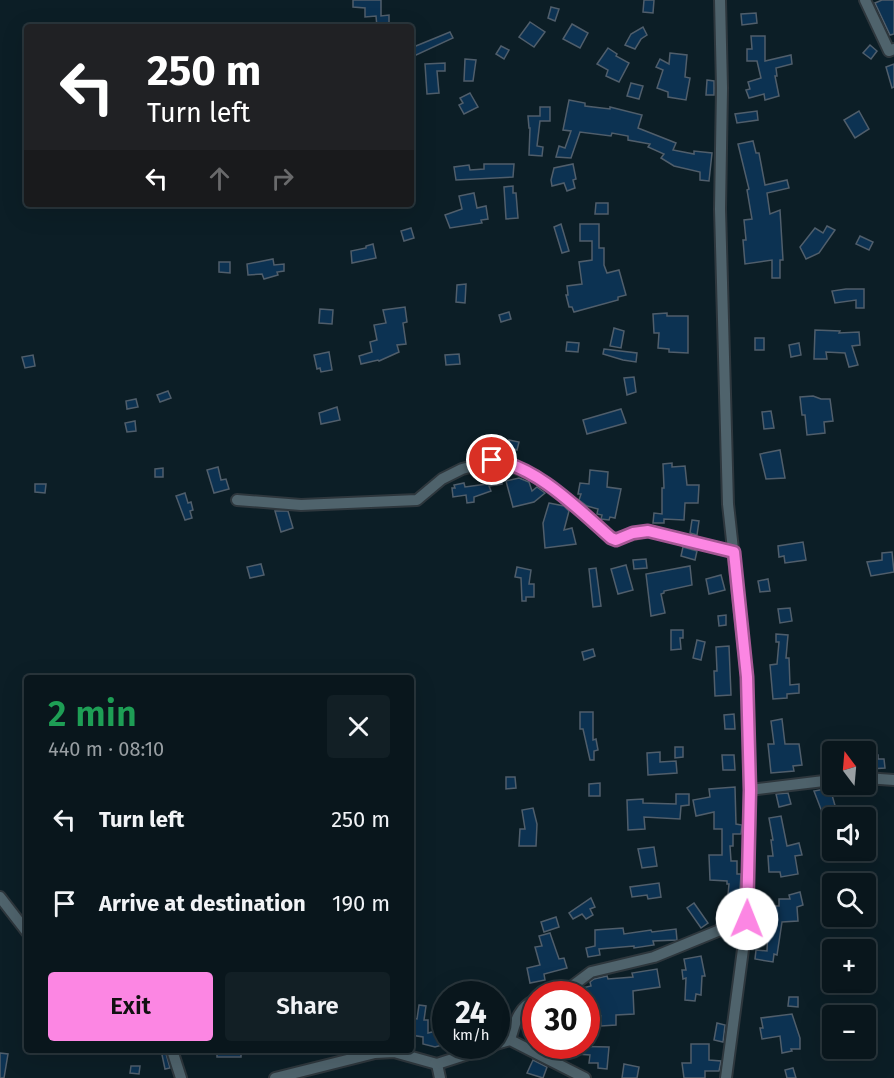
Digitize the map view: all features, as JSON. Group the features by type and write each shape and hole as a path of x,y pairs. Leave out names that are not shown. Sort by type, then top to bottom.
{"street":[{"path":"720,0 722,88 720,209 728,504 747,677 750,790 747,919 726,1078"},
{"path":"864,0 889,51 894,49"},
{"path":"237,500 301,505 417,500 442,479 462,469 492,460 501,461 535,476 616,540 633,533 648,531 734,552"},
{"path":"876,779 894,780"},
{"path":"750,790 822,781"},
{"path":"0,897 24,928"},
{"path":"579,981 591,972 654,957 747,919"},
{"path":"522,1009 516,1018 510,1040 585,1078"},
{"path":"173,1053 180,1078"},
{"path":"275,1078 375,1053"},
{"path":"398,1053 437,1064 452,1059"},
{"path":"437,1064 440,1078"}],"building":[{"path":"353,0 381,0 381,16 389,15 389,24 377,24 376,16 365,17 365,8 353,7"},
{"path":"644,0 654,0 653,13 643,12"},
{"path":"882,0 894,0 894,34 890,35 875,3"},
{"path":"551,7 559,9 555,21 548,18"},
{"path":"756,13 757,23 742,25 741,14"},
{"path":"530,22 545,32 534,47 519,37"},
{"path":"572,24 588,33 580,48 563,39"},
{"path":"643,27 647,35 641,39 635,49 625,45 631,34"},
{"path":"450,32 453,38 414,56 414,47"},
{"path":"751,36 765,36 765,61 791,55 792,64 776,68 777,76 775,76 779,96 765,100 764,94 749,98 746,90 750,89 748,82 761,78 757,61 747,61 747,49 752,49"},
{"path":"870,45 877,51 871,59 863,53"},
{"path":"501,46 509,50 504,59 496,54"},
{"path":"608,48 617,54 616,56 629,63 619,82 606,76 608,70 597,64"},
{"path":"670,53 687,55 685,77 690,78 686,100 668,97 668,92 657,88 663,70 656,67 660,59 669,64"},
{"path":"465,59 476,60 473,81 464,81"},
{"path":"445,63 445,71 437,71 439,93 427,94 425,64"},
{"path":"894,64 894,87 892,88 886,67"},
{"path":"707,80 714,81 714,95 706,95"},
{"path":"631,83 643,86 639,99 627,96"},
{"path":"470,93 478,107 464,114 459,105 463,103 460,98"},
{"path":"569,100 585,103 585,106 610,109 610,107 642,115 638,128 676,143 673,150 694,154 694,151 712,153 709,181 700,180 700,172 674,166 661,158 664,154 648,147 650,144 628,140 628,136 612,133 611,136 580,132 571,158 556,157 559,146 565,148 571,131 563,130"},
{"path":"540,107 550,107 550,121 540,121 537,146 543,147 542,156 529,155 528,116 540,116"},
{"path":"757,111 758,120 737,123 735,114"},
{"path":"859,111 869,129 855,138 844,120"},
{"path":"753,141 756,153 759,153 765,185 787,180 789,188 767,193 770,214 780,210 783,260 780,260 780,278 772,278 772,260 745,264 744,220 752,219 747,190 749,189 738,144"},
{"path":"484,164 514,164 513,177 456,180 454,167 469,165 470,170 484,169"},
{"path":"573,164 575,188 567,191 564,183 552,186 554,168"},
{"path":"513,186 513,193 516,193 518,218 506,219 504,187"},
{"path":"474,193 477,208 486,206 488,219 481,220 482,223 450,228 445,215 462,209 459,196"},
{"path":"596,203 608,203 608,214 595,214"},
{"path":"561,224 569,251 562,253 554,227"},
{"path":"580,224 599,224 599,248 604,248 604,265 607,273 619,270 626,295 618,297 618,300 574,312 572,307 569,307 566,295 568,295 567,286 582,284 579,262 592,260 592,241 580,241"},
{"path":"827,226 835,230 819,253 806,259 800,247 815,228 823,233"},
{"path":"411,228 414,238 404,241 401,231"},
{"path":"860,236 873,242 869,250 856,244"},
{"path":"373,244 376,258 352,263 351,251"},
{"path":"273,259 274,265 284,264 284,271 264,279 262,274 248,275 247,264"},
{"path":"219,262 230,262 230,273 219,272"},
{"path":"466,284 465,303 456,302 457,285"},
{"path":"864,289 864,308 856,308 856,300 835,303 832,291"},
{"path":"405,307 407,322 403,323 406,344 397,345 399,352 379,361 361,364 359,356 372,352 370,342 377,340 374,325 386,323 383,310"},
{"path":"320,309 333,310 332,324 319,323"},
{"path":"509,312 511,319 501,322 499,315"},
{"path":"667,313 667,316 688,316 688,353 669,352 669,349 658,348 659,333 654,333 653,314"},
{"path":"614,328 624,331 621,348 610,346"},
{"path":"815,330 840,331 839,333 859,332 860,345 852,346 858,365 849,367 845,353 826,352 827,359 814,359"},
{"path":"755,338 764,338 764,350 755,350"},
{"path":"567,342 579,343 578,352 566,351"},
{"path":"799,343 801,355 791,357 789,345"},
{"path":"604,349 637,353 636,362 603,354"},
{"path":"329,352 332,370 321,372 320,368 317,369 314,355"},
{"path":"459,354 460,364 446,365 445,355"},
{"path":"33,355 35,366 25,368 22,357"},
{"path":"634,377 636,392 627,395 624,378"},
{"path":"168,391 171,398 160,402 157,395"},
{"path":"813,396 830,399 833,421 824,422 825,433 807,435 800,397"},
{"path":"136,399 138,407 127,409 126,401"},
{"path":"337,407 340,420 321,424 319,413"},
{"path":"621,409 626,423 587,434 583,420"},
{"path":"771,411 774,428 764,429 762,412"},
{"path":"135,421 136,431 127,432 125,423"},
{"path":"509,440 519,442 517,450 508,447"},
{"path":"780,450 785,478 766,479 760,454"},
{"path":"672,463 672,467 685,466 687,485 699,485 698,503 685,503 684,520 664,519 664,523 653,523 654,513 662,514 663,464"},
{"path":"218,467 221,480 226,479 229,489 214,493 207,470"},
{"path":"163,468 163,477 155,477 155,469"},
{"path":"495,468 501,470 502,484 489,486 491,491 474,497 474,502 467,503 466,495 453,497 454,485 464,483 465,487 487,484 485,471"},
{"path":"590,470 608,472 607,487 621,489 615,518 601,519 602,515 597,514 598,509 587,506 579,500 580,483 589,484"},
{"path":"519,478 529,482 532,491 537,487 545,493 534,502 513,507 506,481"},
{"path":"35,484 46,484 45,493 35,492"},
{"path":"185,493 193,510 190,511 192,518 185,520 176,496"},
{"path":"549,503 564,506 569,511 564,530 572,528 576,544 545,548 543,523"},
{"path":"275,511 288,511 293,528 281,532"},
{"path":"692,520 699,521 697,535 690,533"},
{"path":"803,542 806,560 785,563 784,556 779,557 778,546"},
{"path":"683,547 697,551 695,560 681,556"},
{"path":"892,552 894,572 871,576 867,562 882,560 882,553"},
{"path":"646,559 647,568 634,569 633,560"},
{"path":"261,564 264,575 250,578 247,567"},
{"path":"626,565 633,590 618,594 611,569"},
{"path":"690,566 692,585 664,591 661,594 665,613 651,616 646,574"},
{"path":"517,567 531,570 529,584 534,584 534,597 526,597 526,601 522,601 521,578 515,577"},
{"path":"596,568 601,606 593,607 589,569"},
{"path":"721,575 725,590 709,594 706,579"},
{"path":"768,579 770,591 760,592 758,581"},
{"path":"790,608 792,621 780,623 778,609"},
{"path":"726,615 726,625 719,626 718,616"},
{"path":"671,630 683,630 683,638 680,638 681,649 671,650"},
{"path":"776,634 788,635 786,658 789,658 790,685 799,684 799,693 787,694 787,698 773,699 770,665 777,664 779,642 776,642"},
{"path":"697,640 705,642 701,660 693,658"},
{"path":"729,646 731,695 715,696 716,647"},
{"path":"593,649 595,656 584,660 582,652"},
{"path":"580,712 593,712 593,740 596,739 598,750 594,751 594,760 590,760 583,729 580,729"},
{"path":"734,714 735,729 725,729 724,715"},
{"path":"782,719 785,744 799,744 802,765 793,766 794,771 771,773 768,744 774,744 771,721"},
{"path":"675,747 683,747 683,757 675,758"},
{"path":"660,752 660,762 676,761 677,773 648,775 647,753"},
{"path":"722,755 734,755 735,770 723,770"},
{"path":"876,755 878,755 878,759 884,759 885,768 876,769"},
{"path":"506,777 515,777 516,788 506,789"},
{"path":"600,783 600,796 589,796 589,784"},
{"path":"735,787 736,824 742,825 741,834 733,834 733,846 730,846 731,861 737,861 737,874 741,874 738,915 735,916 726,915 729,884 727,881 710,880 709,855 722,855 722,829 714,829 714,812 696,816 693,800 710,797 709,789"},
{"path":"822,790 822,795 832,795 835,807 822,807 822,812 814,791"},
{"path":"788,793 791,804 779,807 776,794"},
{"path":"676,794 689,794 689,805 681,806 680,819 644,817 645,829 628,830 627,800 643,799 643,803 676,804"},
{"path":"533,808 537,824 536,846 519,846 520,829 525,829 522,810"},
{"path":"781,816 787,846 799,843 802,855 795,856 798,874 781,877 780,872 769,872 768,856 773,856 769,818"},
{"path":"654,847 657,866 642,868 638,849"},
{"path":"659,883 661,897 648,899 647,895 632,897 630,887"},
{"path":"800,892 803,905 797,907 798,921 782,922 777,955 774,954 773,962 755,959 756,950 767,951 769,906 779,906 779,899 790,899 789,895"},
{"path":"591,898 595,907 590,909 593,915 586,919 582,914 573,919 569,913"},
{"path":"694,903 708,923 701,928 687,908"},
{"path":"556,917 559,927 544,932 541,922"},
{"path":"623,928 624,934 676,929 677,940 653,941 654,945 634,948 634,946 599,949 600,955 588,957 586,948 595,946 595,930"},
{"path":"550,933 559,959 564,958 567,968 544,974 545,980 530,981 527,968 540,965 535,947 542,946 539,936"},
{"path":"701,956 705,976 702,976 701,995 696,994 695,1001 685,1000 686,978 683,979 682,970 686,970 684,959"},
{"path":"657,969 660,987 633,991 634,1014 616,1015 616,1025 601,1026 600,981 591,981 607,976 608,979 633,977 632,973"},
{"path":"789,997 798,997 798,1007 788,1006"},
{"path":"419,1005 426,1006 424,1020 428,1020 428,1033 432,1032 432,1046 423,1044 423,1037 414,1036 414,1018 417,1019"},
{"path":"792,1014 800,1038 800,1049 791,1049 792,1051 782,1053 780,1036 762,1039 761,1018"},
{"path":"717,1023 725,1025 723,1042 714,1040"},
{"path":"691,1044 709,1044 709,1060 721,1061 719,1071 705,1071 705,1078 684,1078 682,1063 691,1063"},
{"path":"600,1047 609,1047 607,1069 598,1068 598,1063 589,1063 590,1059 600,1059"},
{"path":"0,1053 8,1054 4,1078 0,1078"},
{"path":"162,1053 166,1053 170,1068 165,1069"},
{"path":"217,1053 241,1053 241,1057 217,1057"},
{"path":"533,1060 547,1067 543,1078 527,1073"},
{"path":"624,1064 639,1067 637,1078 622,1078"},
{"path":"131,1066 140,1066 139,1074 130,1073"},
{"path":"793,1068 796,1078 787,1078 785,1070"}],"route":[{"path":"492,460 501,461 535,476 616,540 633,533 648,531 734,552 747,677 750,790 747,919"}]}
